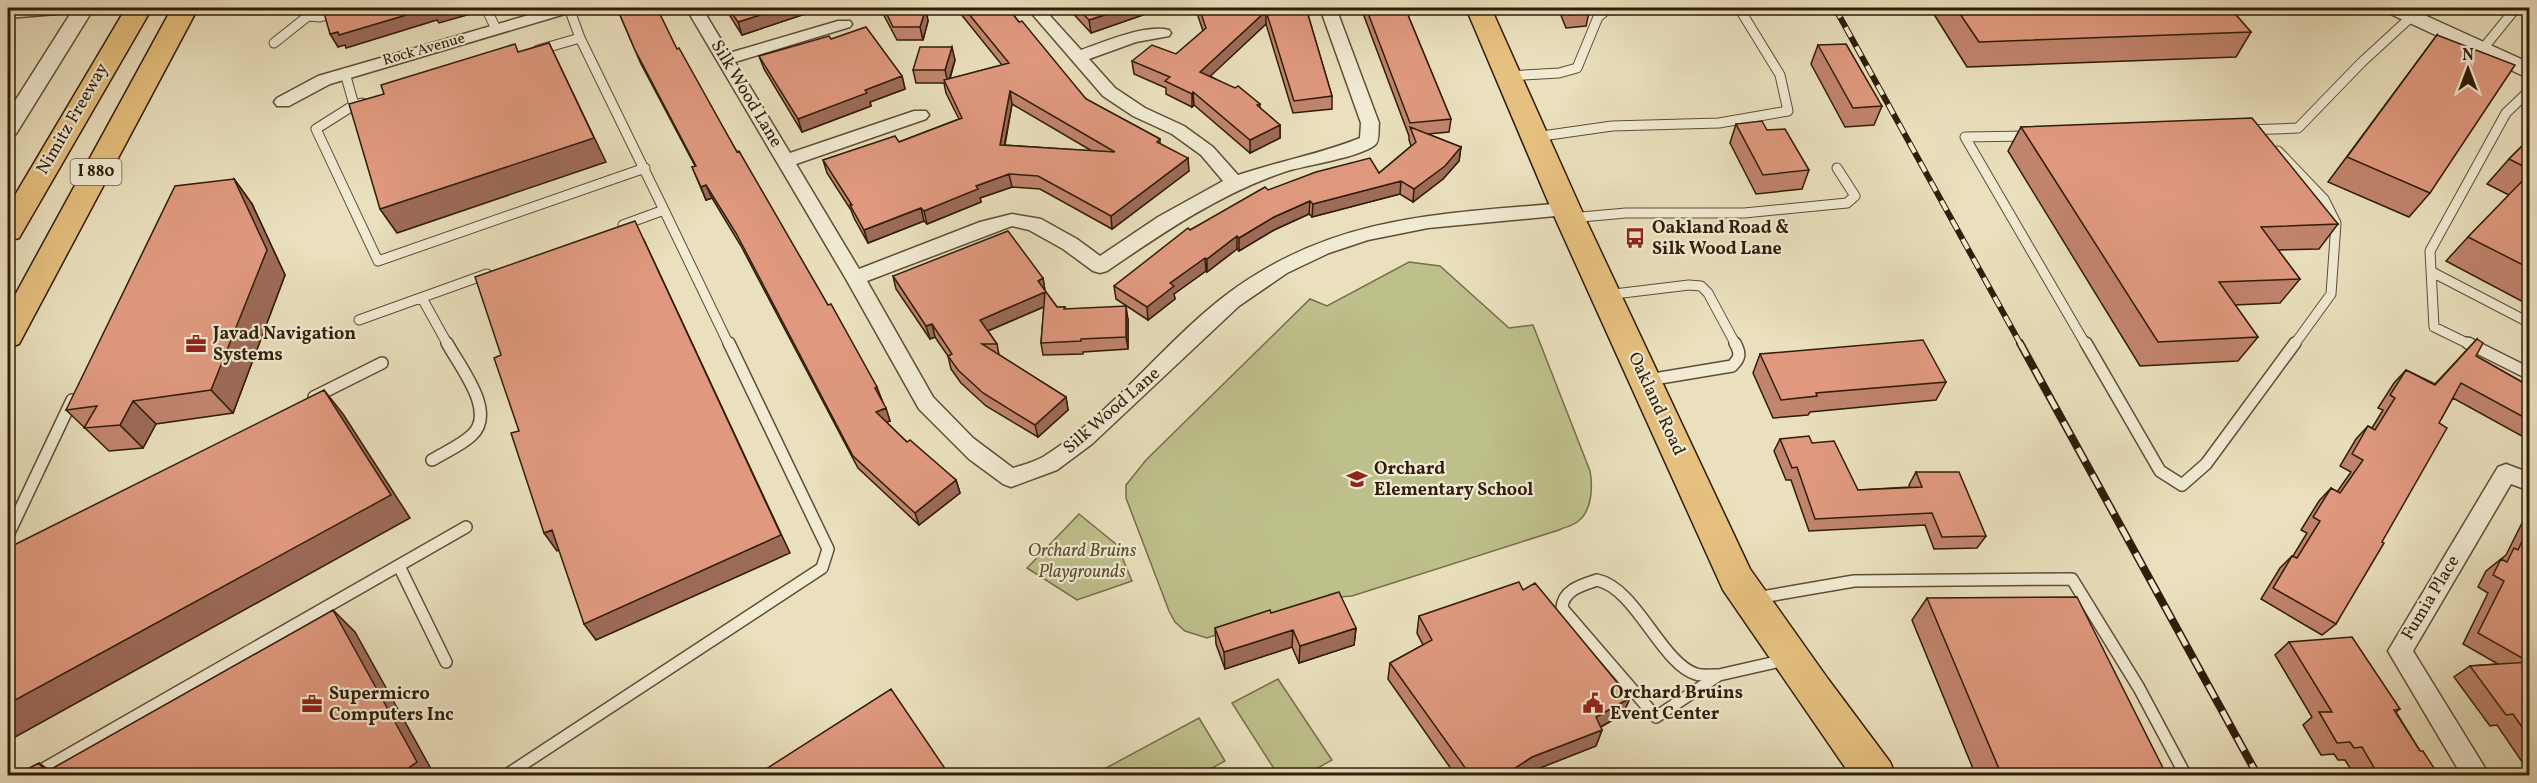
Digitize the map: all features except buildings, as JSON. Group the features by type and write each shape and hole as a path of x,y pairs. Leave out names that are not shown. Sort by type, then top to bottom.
{"main road":[{"name":"Nimitz Freeway","path":"8,231 139,8"},
{"name":"I 880","path":"8,336 185,8"},
{"name":"Oakland Road","path":"1478,8 1568,214 1736,579 1876,776"}],"street":[{"path":"8,13 69,8"},
{"path":"8,129 84,8"},
{"name":"Rock Avenue","path":"283,102 324,80 569,8"},
{"name":"Silk Wood Lane","path":"694,8 855,278 926,403 988,463 1011,477 1049,464 1084,438 1232,301 1280,268 1322,248 1365,234 1428,222 1568,214"},
{"path":"1035,8 1109,92 1139,112 1178,130 1207,151 1235,183"},
{"path":"855,278 987,227 1012,220 1034,224 1070,244 1100,266 1165,222 1235,183 1284,166 1344,151 1370,141 1370,123 1329,8"},
{"path":"2402,12 2529,72"},
{"path":"726,59 844,24"},
{"path":"1079,57 1133,39 1163,33"},
{"path":"786,162 920,115"},
{"name":"Fumia Place","path":"2477,776 2400,651 2506,472 2529,482"}],"lane":[{"path":"274,43 308,11 320,17 354,8"},
{"path":"486,8 496,29"},
{"path":"506,776 822,568 828,549 580,38 569,8"},
{"path":"1508,76 1559,73 1577,68 1598,17 1610,8"},
{"path":"1534,137 1612,126 1719,123 1788,111 1780,75 1739,8"},
{"path":"2481,51 2517,8"},
{"path":"2233,130 2265,137 2298,128 2362,62 2402,12"},
{"path":"524,55 580,38"},
{"path":"345,74 354,105"},
{"path":"2529,90 2506,114 2430,251 2434,327 2529,374"},
{"path":"376,99 354,105 316,129 378,261 645,168"},
{"path":"2042,135 1965,137 2160,471 2181,486 2206,464 2331,294 2336,223 2324,199 2265,137"},
{"path":"1568,214 1744,213 1847,203 1855,196 1837,168"},
{"path":"609,230 664,210"},
{"path":"359,320 499,270"},
{"path":"2432,272 2529,323"},
{"path":"1606,295 1689,285 1701,286 1708,293 1740,352 1739,359 1732,366 1645,380"},
{"path":"422,298 481,404 482,419 473,435 432,460"},
{"path":"307,401 382,363"},
{"path":"8,535 80,385"},
{"path":"31,776 466,527"},
{"path":"399,566 446,662"},
{"path":"1750,599 1854,581 2072,579 2139,688 2186,776"},
{"path":"1719,675 1656,717 1568,615 1562,602 1565,595 1587,583 1597,580 1607,582 1615,587 1681,665 1696,674 1719,675 1791,659"}],"green space":[{"path":"1409,262 1440,266 1509,328 1533,325 1590,471 1591,492 1586,512 1575,523 1559,530 1352,596 1327,598 1207,638 1185,631 1175,622 1169,611 1126,498 1126,485 1146,460 1310,299 1327,306"},
{"name":"Orchard Bruins Playgrounds","path":"1079,514 1117,545 1132,581 1077,600 1027,568"},
{"path":"1278,679 1332,760 1305,775 1278,775 1232,703"},
{"path":"1199,718 1225,761 1199,775 1111,775 1106,768"}],"railway":[{"path":"1835,8 2021,345"},
{"path":"2020,343 2258,776"}],"place":[{"name":"Oakland Road & Silk Wood Lane","path":"1635,238"},
{"name":"Javad Navigation Systems","path":"196,344"},
{"name":"Orchard Elementary School","path":"1357,479"},
{"name":"Orchard Bruins Event Center","path":"1593,703"},
{"name":"Supermicro Computers Inc","path":"312,704"}]}
